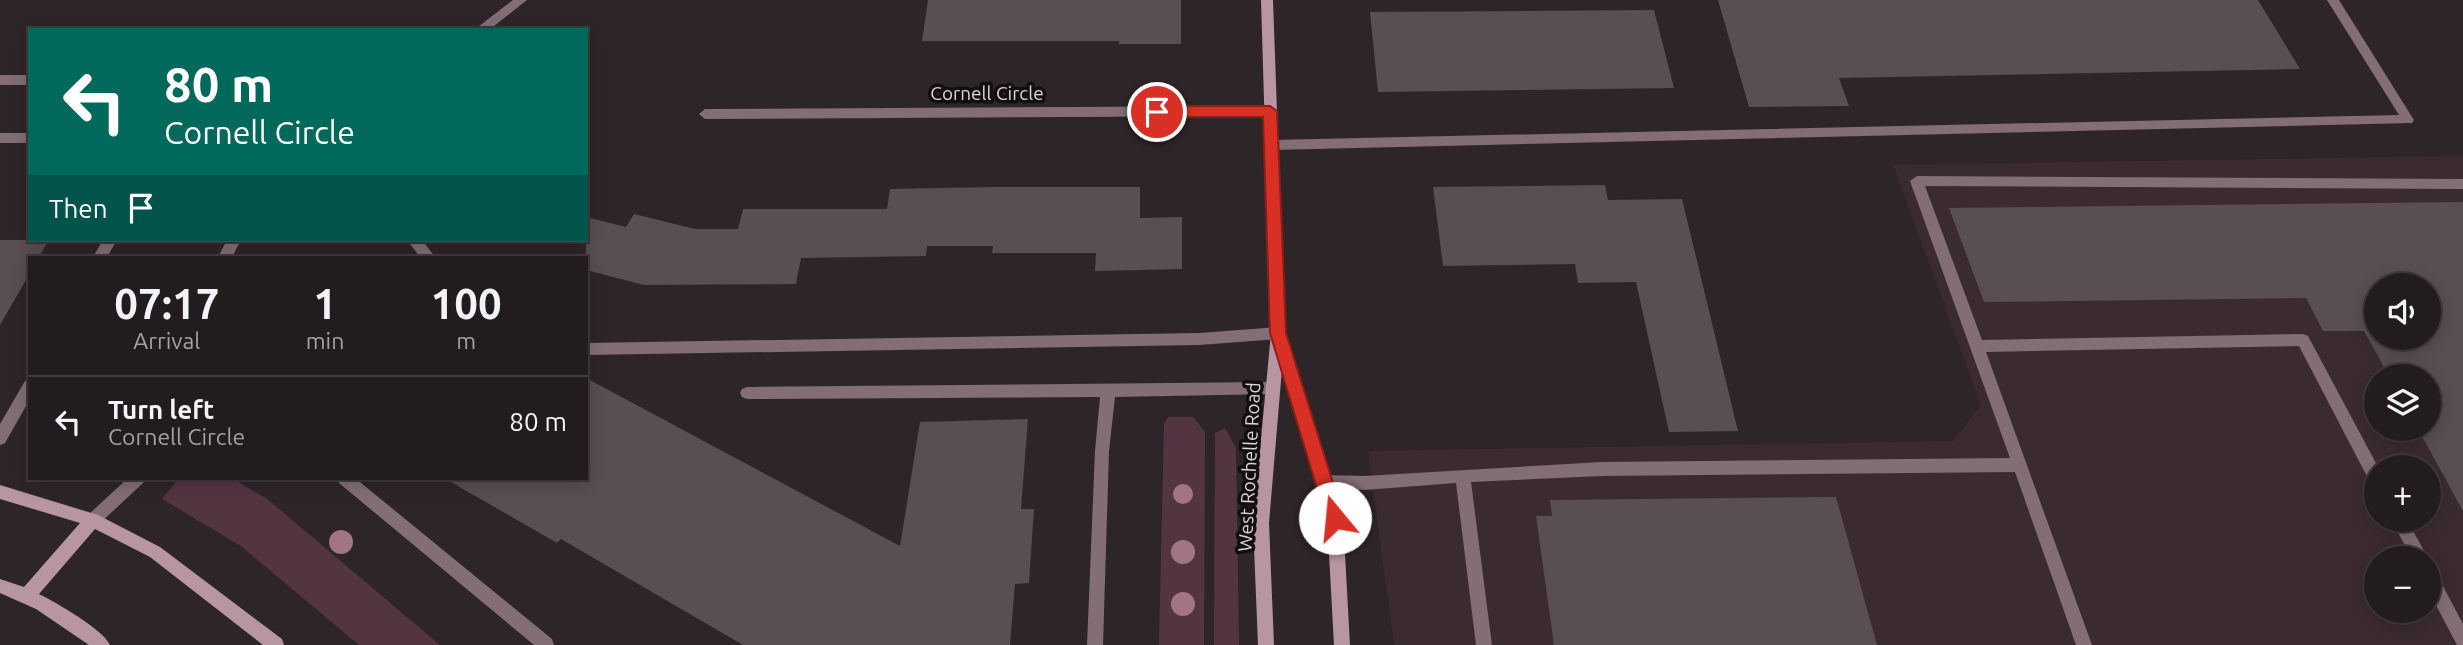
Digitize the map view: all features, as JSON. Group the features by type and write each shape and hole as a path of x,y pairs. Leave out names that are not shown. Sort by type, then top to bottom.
{"main road":[{"name":"West Rochelle Road","path":"1266,645 1261,523 1278,333 1267,0"},
{"name":"West Rochelle Road","path":"1278,333 1335,518 1342,645"},
{"path":"0,492 93,520 155,551 276,645"},
{"path":"29,594 93,520"},
{"path":"0,586 29,594 103,645"}],"street":[{"path":"483,28 521,0"},
{"path":"1272,145 2408,120 2333,0"},
{"path":"0,80 28,80"},
{"name":"Cornell Circle","path":"705,114 1270,111"},
{"path":"0,138 28,138"},
{"path":"2084,645 1917,181 2463,184"},
{"path":"416,242 427,256"},
{"path":"588,349 1185,340 1278,333"},
{"path":"1977,346 2303,340 2364,456"},
{"path":"747,393 1108,391 1273,387"},
{"path":"0,438 28,389"},
{"path":"1095,645 1102,452 1108,391"},
{"path":"1324,482 1364,483 1602,469 2020,465"},
{"path":"1463,476 1484,645"},
{"path":"93,520 136,480"},
{"path":"346,480 546,645"},
{"path":"2441,599 2463,640"}],"shaded area":[{"path":"2463,156 2463,645 1394,645 1368,451 1953,441 1981,405 1893,165"},
{"path":"1168,417 1193,417 1205,432 1204,645 1159,645 1164,424"},
{"path":"1225,428 1236,448 1239,645 1214,645 1215,433"},
{"path":"177,480 234,480 266,498 440,645 359,645 241,546 162,499"}],"building":[{"path":"928,0 1181,0 1181,44 1119,44 1119,41 922,41"},
{"path":"1718,0 2258,0 2300,69 1839,78 1849,106 1749,107"},
{"path":"1654,10 1674,88 1378,92 1370,12"},
{"path":"1605,185 1608,200 1682,199 1738,431 1669,432 1636,282 1578,283 1575,264 1443,266 1433,187"},
{"path":"1140,187 1140,218 1182,217 1182,269 1095,271 1096,253 992,253 993,246 927,246 926,256 801,258 796,284 644,285 588,271 588,218 626,227 634,214 695,229 738,229 743,209 887,209 890,189"},
{"path":"2463,202 2463,511 2441,471 2441,455 2432,455 2425,441 2441,441 2441,364 2382,364 2375,350 2441,350 2441,273 2364,273 2364,331 2323,331 2306,298 1984,302 1949,208"},
{"path":"0,240 48,242 40,256 28,256 28,276 0,325"},
{"path":"588,379 900,546 920,422 1028,419 1021,509 1034,509 1029,583 1015,584 1010,645 743,645 561,539 557,543 447,480 588,480"},
{"path":"1836,497 1877,645 1554,645 1536,516 1552,516 1550,500"}],"route":[{"path":"1157,112 1270,111 1278,333 1335,518"}]}
